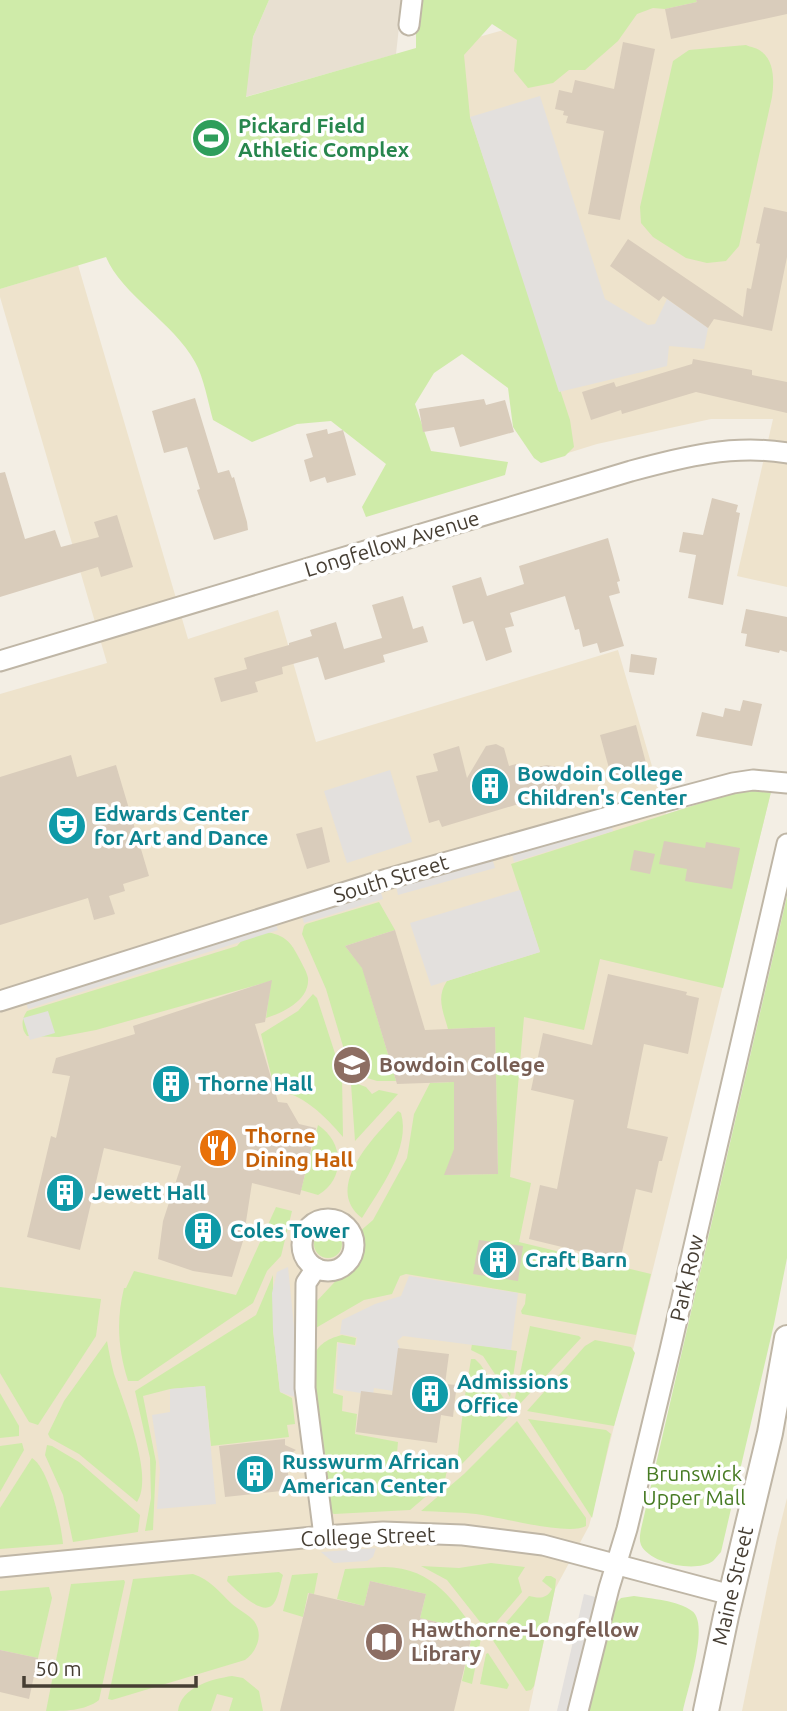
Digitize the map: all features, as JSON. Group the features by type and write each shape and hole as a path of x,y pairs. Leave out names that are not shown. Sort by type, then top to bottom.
{"street":[{"path":"409,25 412,0"},
{"name":"Longfellow Avenue","path":"0,661 643,467 690,455 729,450 787,453"},
{"name":"South Street","path":"0,1001 387,879 613,816 733,783 753,780 787,783"},
{"name":"Park Row","path":"578,1711 695,1245 787,844"},
{"path":"316,1268 306,1283 304,1388 324,1536"},
{"name":"Maine Street","path":"706,1711 731,1595 778,1431 787,1338"},
{"name":"College Street","path":"0,1567 324,1536 383,1532 463,1535 543,1545 731,1595"}],"shaded area":[{"path":"269,0 402,0 396,54 245,97 253,37"},
{"path":"613,0 787,0 787,587 737,576 773,419 711,419 568,453 446,46"},
{"path":"540,96 605,299 648,325 655,324 667,299 708,328 704,349 669,346 667,366 559,392 470,117"},
{"name":"Bowdoin College","path":"78,265 188,639 278,610 316,742 618,650 666,814 752,790 771,792 589,1526 555,1589 529,1711 0,1711 0,694 107,663 0,297 0,289"},
{"path":"390,770 412,842 347,863 324,791"},
{"path":"610,822 613,831 514,862 512,853"},
{"path":"492,858 495,868 398,895 396,885"},
{"path":"380,890 383,899 304,923 301,913"},
{"path":"520,890 540,952 431,986 410,923"},
{"path":"275,921 278,930 28,1009 25,999"},
{"path":"48,1011 55,1033 30,1040 23,1018"},
{"path":"288,1267 301,1399 280,1392 273,1330 272,1293 277,1272"},
{"path":"409,1276 518,1293 511,1350 403,1336 397,1341 400,1349 394,1391 374,1388 373,1395 336,1389 338,1343 356,1346 357,1337 340,1334 342,1320 375,1304 401,1296"},
{"path":"205,1386 216,1504 157,1509 160,1469 152,1415 170,1412 170,1389"},
{"path":"787,1498 787,1711 742,1711 777,1538"},
{"path":"376,1548 373,1557 367,1561 334,1563 321,1552"},
{"path":"584,1594 599,1598 572,1711 557,1711"}],"green space":[{"path":"0,0 269,0 253,37 246,97 416,48 416,0 696,0 697,2 665,9 653,8 637,14 618,41 585,70 569,70 553,83 528,88 514,71 517,40 492,24 464,55 470,117 570,420 574,447 565,456 541,463 534,458 513,427 508,388 462,354 434,373 415,404 431,451 508,462 505,475 366,517 362,507 386,464 331,421 297,424 252,442 213,420 201,375 186,348 123,284 106,257 0,289"},
{"path":"746,45 760,51 769,61 773,79 772,97 739,246 726,261 707,263 686,258 653,237 641,223 640,207 673,61 689,50"},
{"path":"752,790 771,792 723,988 600,959 584,1030 524,1017 510,1177 531,1183 519,1242 651,1274 636,1335 522,1314 526,1294 406,1274 400,1276 392,1294 364,1300 314,1329 312,1311 316,1302 359,1256 361,1249 358,1233 373,1220 407,1158 414,1114 430,1083 454,1082 454,1138 459,1138 445,1175 498,1174 495,1027 448,1029 441,998 447,981 540,952 511,864 720,797"},
{"name":"Brunswick Upper Mall","path":"787,896 787,1258 721,1552 706,1565 674,1565 646,1552 640,1543 641,1529"},
{"path":"379,902 395,930 345,946 368,975 365,977 396,1081 377,1081 351,1073 326,989 302,934 306,924"},
{"path":"266,932 283,937 290,944 308,978 305,993 300,999 273,1016 266,1018 271,981 96,1030 59,1037 27,1036 24,1030 23,1021 27,1011 237,946 245,937"},
{"path":"313,994 317,998 342,1075 343,1137 304,1101 285,1092 275,1091 261,1034 298,1011"},
{"path":"351,1084 366,1087 372,1094 379,1090 398,1094 355,1141"},
{"path":"398,1111 401,1113 403,1126 398,1154 362,1218 351,1205 348,1192 350,1177 366,1147"},
{"path":"318,1125 333,1141 338,1160 333,1180 318,1195 301,1190"},
{"path":"276,1207 292,1211 281,1256 267,1271 253,1303 138,1381 128,1381 120,1346 119,1323 124,1288 134,1271 236,1295"},
{"path":"328,1230 338,1234 342,1244 338,1254 328,1258 318,1254 314,1244 318,1234"},
{"path":"273,1275 273,1330 280,1392 292,1398 295,1424 287,1425 289,1437 211,1446 205,1386 170,1389 143,1396 156,1462 153,1530 145,1531 151,1498 150,1458 135,1391 256,1315"},
{"path":"0,1287 101,1299 96,1336 38,1425 29,1422 0,1373"},
{"path":"530,1326 581,1338 518,1406 515,1398"},
{"path":"342,1335 356,1338 355,1345 337,1342 333,1393 343,1396 342,1411 357,1414 355,1434 398,1442 397,1453 449,1460 445,1480 410,1510 334,1514 329,1511 312,1363 322,1344"},
{"path":"595,1340 631,1347 635,1353 614,1426 527,1411 585,1346"},
{"path":"107,1341 114,1374 140,1458 142,1490 137,1502 79,1454 50,1438 48,1434 64,1401"},
{"path":"472,1344 517,1351 510,1397 483,1356 471,1350"},
{"path":"471,1359 480,1364 507,1403 507,1408 464,1402"},
{"path":"0,1393 19,1426 19,1436 0,1438"},
{"path":"463,1411 508,1417 456,1470"},
{"path":"528,1419 606,1430 611,1434 592,1518"},
{"path":"517,1421 586,1518 586,1526 565,1529 476,1514 421,1511 464,1474"},
{"path":"22,1443 24,1450 0,1492 0,1446"},
{"path":"47,1445 79,1462 140,1515 138,1532 73,1542 63,1495 45,1455"},
{"path":"32,1458 44,1473 49,1485 63,1544 0,1549 0,1508"},
{"path":"491,1563 525,1567 518,1578 522,1592 488,1632 447,1580 421,1566 459,1568"},
{"path":"384,1567 417,1573 430,1580 461,1611 481,1638 472,1684 462,1681 473,1631 420,1618 426,1594 370,1581 364,1606 337,1599 345,1569"},
{"path":"279,1572 283,1575 278,1593 269,1607 250,1601 227,1581 228,1576"},
{"path":"318,1573 314,1594 308,1593 303,1617 283,1611 292,1575"},
{"path":"193,1574 210,1583 254,1621 259,1637 253,1652 245,1660 108,1699 133,1579"},
{"path":"546,1576 556,1579 555,1589 534,1686 526,1691 492,1639 529,1596 542,1597 550,1593 552,1589 542,1581"},
{"path":"124,1580 99,1700 81,1708 46,1711 71,1584"},
{"path":"49,1587 52,1598 38,1658 0,1650 0,1591"},
{"path":"634,1596 679,1604 692,1611 697,1618 698,1643 683,1711 587,1711 613,1606 621,1598"},
{"path":"488,1653 509,1685 507,1689 480,1684"},
{"path":"232,1676 243,1678 259,1691 263,1711 229,1711 233,1698 217,1694 211,1711 178,1711 180,1703 191,1690 207,1682"}],"building":[{"path":"696,0 787,0 787,14 671,39 665,9 697,2"},
{"path":"623,42 655,49 620,220 588,214 604,131 566,123 568,116 563,115 564,111 555,109 559,90 572,93 575,80 614,89"},
{"path":"764,207 787,212 787,257 772,331 714,319 708,328 663,296 659,301 610,266 628,239 743,317 747,288 751,289 760,244 756,243"},
{"path":"693,359 752,370 752,375 787,382 787,413 696,392 622,414 621,410 591,420 582,392 614,382 616,387 692,364"},
{"path":"195,398 218,473 229,470 232,478 234,477 247,522 248,530 214,540 197,490 200,489 187,447 164,453 152,411"},
{"path":"484,399 486,405 505,400 514,432 460,447 454,427 423,432 419,409"},
{"path":"327,429 328,434 343,430 356,475 327,483 325,477 310,482 304,460 313,457 306,434"},
{"path":"5,472 25,539 55,530 61,547 99,537 94,522 117,515 133,567 101,577 98,567 0,597 0,473"},
{"path":"712,498 738,505 736,512 740,513 723,605 688,598 696,555 679,552 683,532 703,535"},
{"path":"608,538 620,581 617,582 620,593 609,596 624,646 600,653 597,643 583,647 579,629 575,630 565,596 510,613 514,626 505,628 512,652 486,661 473,621 463,624 452,586 481,577 487,596 524,584 519,566"},
{"path":"403,596 413,629 423,626 428,642 383,655 385,662 325,680 318,657 282,667 283,674 255,682 258,692 221,702 214,678 247,669 244,658 312,636 310,630 336,622 344,649 382,638 372,605"},
{"path":"746,609 787,617 787,652 780,650 779,653 745,646 747,634 741,633"},
{"path":"631,654 657,658 654,675 629,672"},
{"path":"743,700 762,704 752,746 696,736 702,712 723,717 725,708 740,711"},
{"path":"636,725 646,763 642,764 644,770 615,778 613,772 610,772 600,735"},
{"name":"Bowdoin College Children's Center","path":"496,744 504,748 509,766 516,764 518,771 547,765 557,767 563,776 562,787 555,793 442,827 439,820 429,823 416,776 438,771 433,754 459,746 467,778 486,746"},
{"name":"Edwards Center for Art and Dance","path":"71,755 77,777 116,765 149,876 123,884 125,891 109,896 115,914 94,920 88,898 0,925 0,777"},
{"path":"322,827 330,862 307,869 296,834"},
{"path":"664,841 705,848 706,842 740,848 732,889 685,881 687,869 659,864"},
{"path":"634,850 655,854 650,874 630,870"},
{"path":"395,930 425,1030 495,1027 498,1174 444,1175 454,1149 454,1082 397,1084 362,968 345,946"},
{"path":"608,974 687,992 686,995 699,998 688,1054 644,1044 627,1128 668,1137 652,1193 636,1189 620,1261 529,1239 540,1185 557,1189 574,1100 531,1090 543,1033 592,1045"},
{"name":"Thorne Hall","path":"272,980 265,1022 255,1024 278,1102 287,1103 299,1124 316,1128 300,1195 252,1183 243,1241 232,1277 193,1271 158,1259 163,1221 181,1166 104,1148 80,1250 27,1237 51,1136 56,1138 70,1076 52,1073 56,1058 135,1034 133,1026"},
{"name":"Craft Barn","path":"479,1240 523,1246 518,1281 473,1274"},
{"name":"Admissions Office","path":"398,1348 449,1354 445,1384 457,1385 453,1417 441,1415 437,1443 356,1432 361,1391 392,1395"},
{"name":"Russwurm African American Center","path":"285,1439 285,1445 296,1450 286,1457 290,1490 225,1497 219,1446"},
{"name":"Hawthorne-Longfellow Library","path":"370,1581 426,1594 420,1618 473,1631 454,1711 280,1711 309,1593 364,1606"},
{"path":"0,1650 38,1658 29,1699 0,1692"}],"place":[{"name":"Pickard Field Athletic Complex","path":"211,138"},
{"name":"Bowdoin College Children's Center","path":"490,786"},
{"name":"Edwards Center for Art and Dance","path":"67,826"},
{"name":"Bowdoin College","path":"352,1065"},
{"name":"Thorne Hall","path":"171,1084"},
{"name":"Thorne Dining Hall","path":"218,1148"},
{"name":"Jewett Hall","path":"65,1193"},
{"name":"Coles Tower","path":"203,1231"},
{"name":"Craft Barn","path":"498,1260"},
{"name":"Admissions Office","path":"430,1394"},
{"name":"Russwurm African American Center","path":"255,1474"},
{"name":"Hawthorne-Longfellow Library","path":"384,1642"}]}
